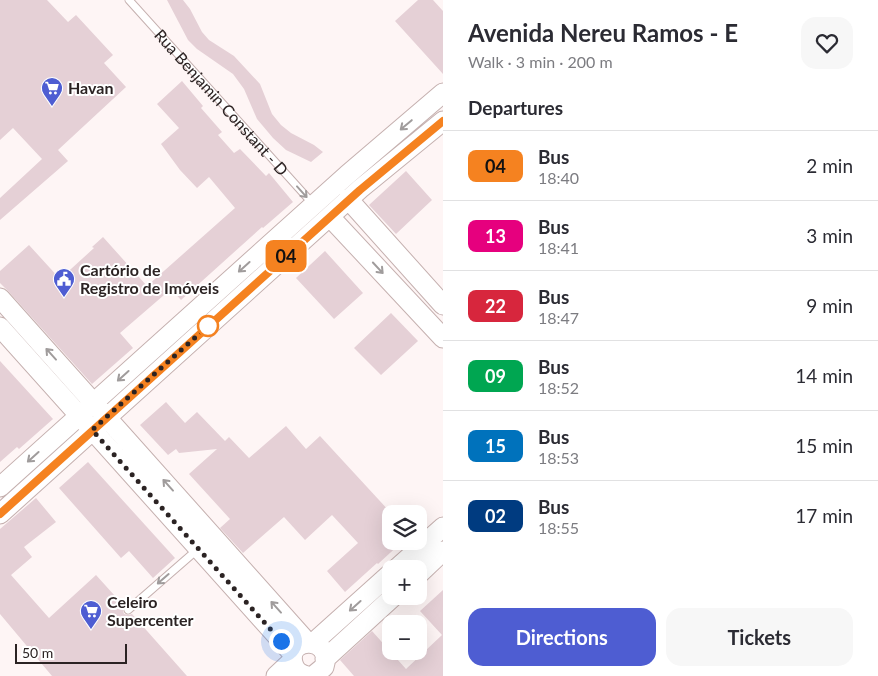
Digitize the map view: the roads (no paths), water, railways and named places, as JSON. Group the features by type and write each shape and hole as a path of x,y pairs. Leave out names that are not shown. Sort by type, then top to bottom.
{"street":[{"path":"0,487 314,205 443,93"},
{"path":"0,514 348,200 443,121"},
{"path":"348,200 443,305"},
{"path":"330,217 443,338"},
{"path":"359,248 377,232"},
{"path":"0,298 310,643 319,647 324,652 323,670"},
{"path":"0,327 199,549 292,658 294,668 300,674 306,676"},
{"path":"406,560 443,527"},
{"path":"427,567 443,552"},
{"path":"276,676 292,658 296,649 301,644 310,643 382,581"},
{"path":"323,670 385,605"}],"lane":[{"name":"Rua Benjamin Constant - D","path":"129,0 314,205"},
{"path":"128,610 199,549"}],"place":[{"name":"Havan","path":"52,107"},
{"name":"Cartório de Registro de Imóveis","path":"64,298"},
{"name":"Celeiro Supercenter","path":"91,630"}]}
